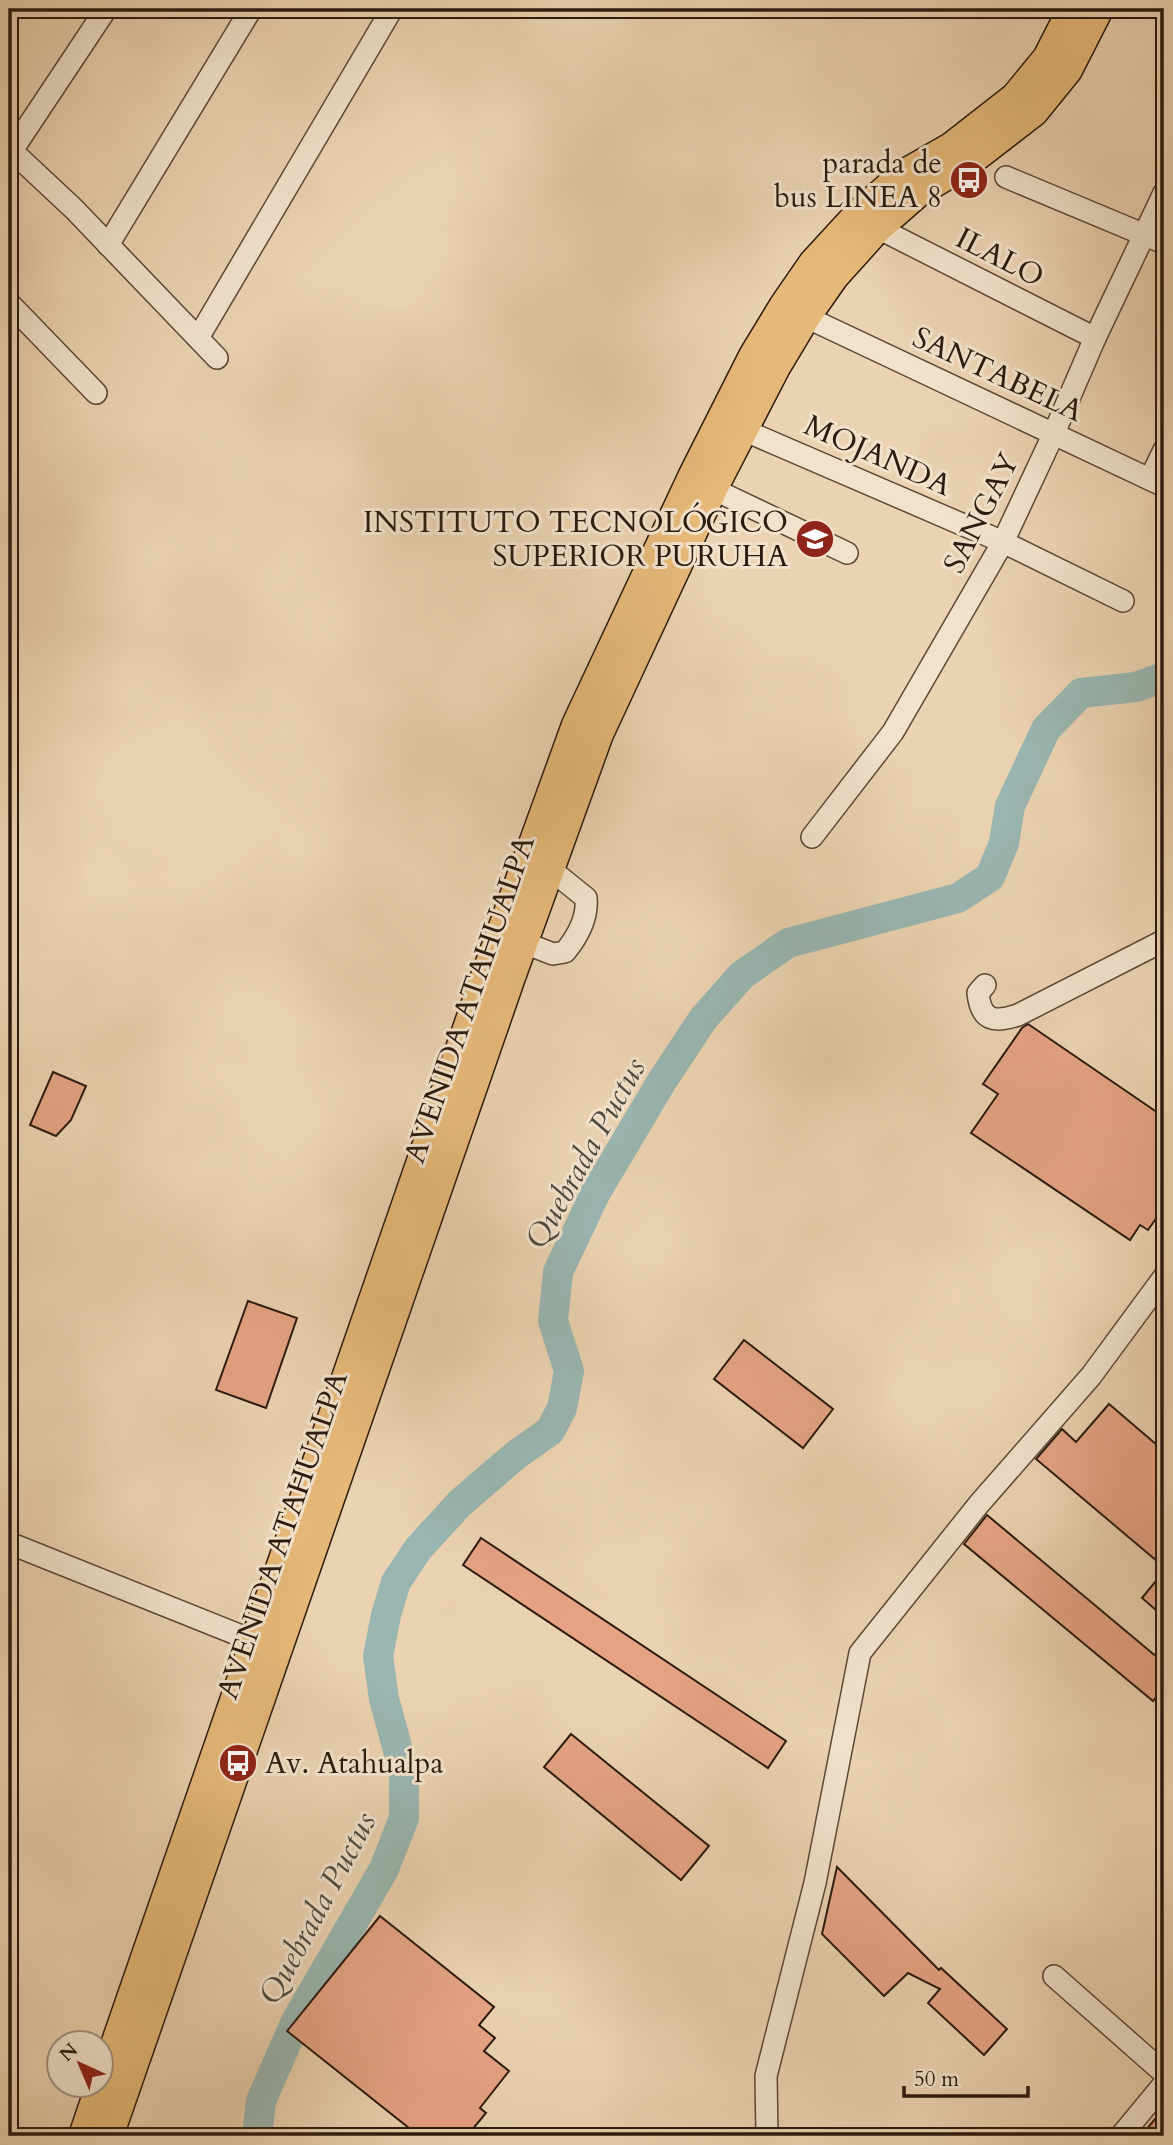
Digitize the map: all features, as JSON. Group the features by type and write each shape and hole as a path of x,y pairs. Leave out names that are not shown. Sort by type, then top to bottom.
{"main road":[{"name":"AVENIDA ATAHUALPA","path":"116,2045 230,1748 512,938 546,856 576,724 629,641 713,489 753,356 813,263 859,213 902,175 951,147 1015,97 1047,58 1072,9"},
{"name":"AVENIDA ATAHUALPA","path":"629,641 693,475 776,367 834,277 878,228 919,192 968,163 1034,112 1068,70 1100,9"},
{"name":"AVENIDA ATAHUALPA","path":"109,2136 230,1748 254,1641 379,1320"},
{"name":"AVENIDA ATAHUALPA","path":"83,2136 95,2100"}],"street":[{"path":"106,9 11,154 108,246 217,358"},
{"path":"108,246 251,9"},
{"path":"198,338 392,9"},
{"path":"1006,177 1156,238"},
{"name":"SANGAY","path":"812,837 893,732 1003,542 1095,338 1156,238 1164,193"},
{"name":"ILALO","path":"878,228 1095,338"},
{"path":"9,303 96,393"},
{"name":"SANTABELA","path":"806,317 1157,482"},
{"name":"MOJANDA","path":"734,425 1003,542 1123,601"},
{"path":"1157,482 1164,450"},
{"path":"713,489 847,554"},
{"path":"512,938 553,954 565,952 575,940 587,910 586,898 546,856"},
{"path":"985,985 978,993 979,1008 989,1018 1003,1020 1163,946"},
{"path":"767,2136 766,2076 815,1883 860,1653 979,1504 1091,1376 1164,1277"},
{"path":"9,1543 254,1641"},
{"path":"1054,1976 1164,2073"},
{"path":"1121,2136 1164,2084"}],"building":[{"path":"1028,1024 1164,1117 1164,1207 1148,1230 1140,1225 1130,1240 971,1133 998,1094 983,1084 1022,1028"},
{"path":"53,1072 86,1086 71,1120 56,1136 30,1125"},
{"path":"248,1301 297,1318 266,1408 216,1390"},
{"path":"744,1340 833,1409 803,1448 714,1379"},
{"path":"1109,1404 1164,1451 1164,1567 1036,1459 1062,1429 1076,1442"},
{"path":"987,1515 1164,1663 1164,1687 1153,1701 964,1544"},
{"path":"481,1538 786,1741 768,1768 463,1565"},
{"path":"1164,1571 1164,1617 1142,1598"},
{"path":"571,1734 709,1846 681,1880 544,1767"},
{"path":"837,1867 939,1970 941,1968 1007,2029 984,2055 928,2003 940,1989 908,1973 884,1996 822,1934"},
{"path":"380,1916 494,2007 479,2025 495,2038 484,2051 509,2071 480,2108 486,2113 467,2136 419,2136 287,2031"},
{"path":"1164,2108 1164,2136 1141,2136"}],"waterway":[{"name":"Quebrada Puctus","path":"257,2136 261,2101 296,2021 384,1869 404,1818 404,1772 384,1699 378,1656 396,1582 418,1549 460,1503 516,1455 550,1431 562,1408 569,1371 553,1321 558,1272 596,1192 662,1081 703,1019 742,975 788,943 958,898 990,877 1004,843 1010,806 1046,729 1081,693 1136,687 1164,677"}],"place":[{"name":"parada de bus LINEA 8","path":"969,180"},
{"name":"INSTITUTO TECNOLÓGICO SUPERIOR PURUHA","path":"815,539"},
{"name":"Av. Atahualpa","path":"238,1763"}]}
